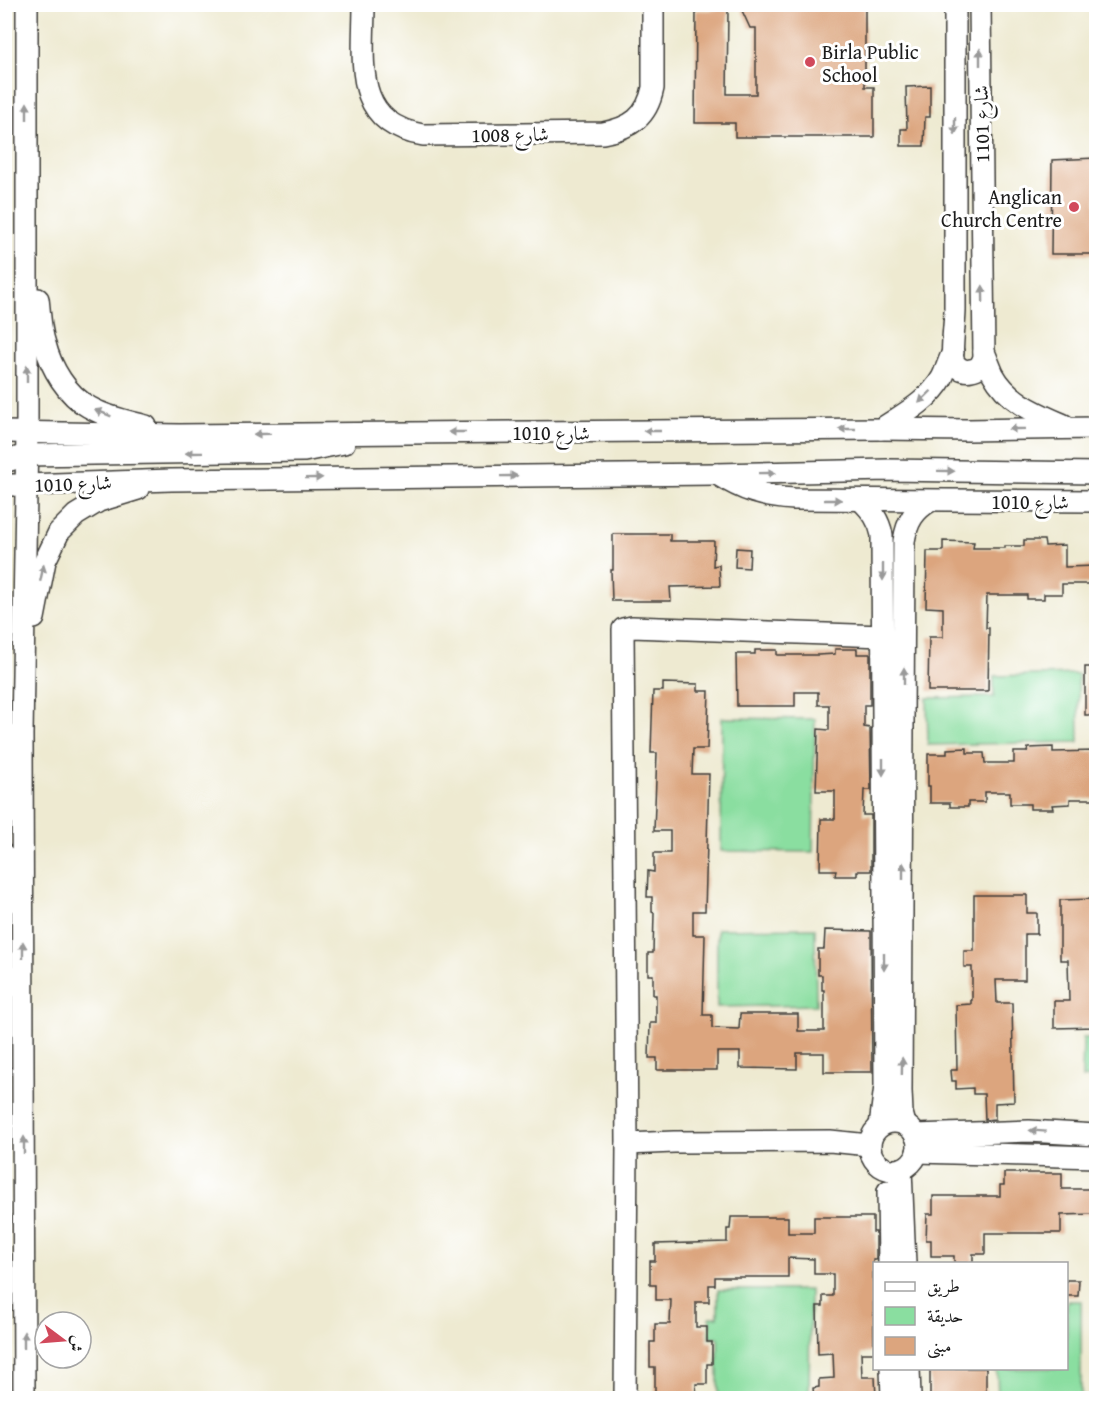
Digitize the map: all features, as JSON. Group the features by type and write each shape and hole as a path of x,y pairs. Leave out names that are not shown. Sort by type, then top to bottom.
{"street":[{"path":"9,456 27,432 27,4"},
{"name":"شارع 1008","path":"364,4 366,91 371,102 388,122 410,133 423,135 603,133 633,123 647,108 653,88 653,4"},
{"name":"شارع 1101","path":"881,429 918,404 931,392 942,379 953,352 955,4"},
{"name":"شارع 1101","path":"980,4 984,352 994,375 1006,392 1025,407 1070,428"},
{"path":"27,169 40,321 45,344 60,378 88,407 127,421 179,435"},
{"path":"953,352 957,366 966,371 980,366 984,352"},
{"name":"شارع 1010","path":"4,432 179,435 1096,428"},
{"path":"9,456 304,451 398,433"},
{"path":"9,456 26,485 22,735 24,1398"},
{"path":"1041,472 1068,463 1096,458"},
{"name":"شارع 1010","path":"4,485 171,480 888,470 1096,473"},
{"name":"شارع 1010","path":"717,474 753,494 774,498 1096,501"},
{"path":"22,735 34,612 45,561 59,532 76,515 99,501 171,480"},
{"path":"861,500 880,525 882,546 885,1086 880,1126"},
{"path":"930,501 921,506 909,521 904,549 901,1102 913,1137 912,1163 894,1170 881,1167 872,1158 869,1145 871,1137 874,1131 888,1122 896,1122 913,1137 1096,1157"},
{"path":"882,546 894,540 899,542 904,549"},
{"path":"626,1398 627,1144 623,629 632,627 883,636"},
{"path":"4,855 7,873 23,920"},
{"path":"913,1137 1029,1131 1096,1135"},
{"path":"627,1144 830,1141 869,1145"},
{"path":"889,1262 894,1170"},
{"path":"894,1170 905,1262"},
{"path":"891,1370 892,1398"},
{"path":"909,1370 910,1398"}],"green space":[{"path":"1078,674 1079,742 928,745 927,698 994,697 994,676"},
{"path":"722,718 815,719 813,852 721,851"},
{"path":"815,928 816,1005 717,1007 717,929"},
{"path":"1083,1038 1096,1038 1096,1078 1082,1078"},
{"path":"718,1290 810,1290 809,1398 718,1398 718,1338 710,1338 710,1317 718,1317"},
{"path":"1068,1301 1081,1301 1081,1398 998,1398 997,1371 989,1370 1068,1370"}],"building":[{"name":"Birla Public School","path":"739,4 865,4 865,87 874,87 874,137 735,137 735,123 695,123 696,10 728,10 727,94 756,94 756,28 750,28"},
{"path":"930,86 930,117 925,117 924,146 901,146 901,129 907,129 906,87"},
{"name":"Anglican Church Centre","path":"1096,158 1096,254 1051,254 1052,160"},
{"path":"613,534 670,534 670,541 714,541 713,566 719,565 720,586 670,587 671,601 612,601"},
{"path":"1024,540 1044,540 1045,546 1065,545 1065,567 1096,566 1096,584 1062,584 1062,594 1044,594 1044,599 1027,599 1027,595 987,595 988,691 928,691 929,637 943,637 943,608 926,607 927,551 943,551 943,541 974,542 973,548 1005,548 1005,546 1024,546"},
{"path":"736,548 750,549 749,568 735,567"},
{"path":"835,649 857,649 857,654 870,654 870,705 864,705 864,727 870,728 871,790 864,790 863,815 871,815 871,871 857,871 857,876 835,876 836,870 820,870 821,819 835,819 835,791 816,791 818,729 829,730 829,705 818,705 818,692 795,692 795,706 737,706 736,654 755,654 755,650 777,650 777,655 818,655 835,654"},
{"path":"1085,667 1096,667 1096,715 1085,715"},
{"path":"663,683 698,684 698,691 709,691 707,749 693,749 692,774 709,774 705,911 693,911 693,935 705,935 703,1015 712,1015 712,1028 739,1029 740,1014 798,1014 798,1031 824,1031 824,990 822,990 822,975 818,975 818,949 824,949 825,930 871,931 872,1072 824,1072 824,1053 797,1053 797,1069 740,1068 740,1052 717,1052 717,1070 657,1070 657,1058 649,1058 650,1023 656,1023 656,995 653,995 653,975 648,975 648,953 653,953 654,913 652,912 652,897 647,897 648,871 654,872 654,853 670,853 670,831 654,831 657,753 651,753 653,691 663,691"},
{"path":"1053,747 1053,752 1096,751 1096,799 1070,799 1070,804 1052,805 1053,809 1030,809 1030,804 1010,804 1010,792 985,792 985,802 968,802 968,807 950,807 950,803 930,803 928,754 947,754 947,749 967,748 967,753 984,753 985,763 1014,763 1014,752 1027,752 1028,748"},
{"path":"974,895 1027,895 1027,913 1037,913 1037,934 1025,934 1025,980 996,980 997,1003 1012,1003 1014,1102 995,1103 995,1119 985,1120 984,1094 973,1094 973,1088 956,1089 956,1081 952,1081 951,1070 957,1070 956,1005 971,1004 972,1000 972,967 964,967 964,951 974,951"},
{"path":"1096,899 1096,1027 1054,1028 1054,1001 1069,1001 1068,960 1060,960 1060,900"},
{"path":"1004,1173 1062,1173 1062,1189 1096,1189 1096,1214 1061,1215 1061,1233 985,1233 985,1254 973,1254 973,1262 954,1262 954,1256 931,1256 931,1240 926,1240 927,1214 933,1214 933,1196 1000,1196 1000,1185 1004,1185"},
{"path":"731,1217 788,1217 788,1233 814,1233 814,1217 873,1217 873,1232 876,1232 876,1260 873,1260 873,1353 861,1353 862,1377 875,1377 876,1398 814,1398 813,1388 819,1387 819,1379 834,1378 833,1353 818,1354 817,1306 823,1306 823,1296 833,1296 833,1274 814,1274 814,1259 788,1258 788,1277 715,1277 715,1285 709,1285 709,1302 696,1302 696,1327 707,1327 707,1342 712,1342 712,1364 707,1364 707,1384 696,1384 697,1398 655,1398 655,1367 650,1367 650,1342 655,1342 655,1324 670,1324 671,1300 656,1300 656,1285 650,1285 650,1261 655,1261 655,1244 727,1242 727,1229 730,1229"},
{"path":"1068,1280 1079,1280 1078,1296 1068,1296"},
{"path":"930,1370 986,1370 986,1398 930,1398"}],"place":[{"name":"Birla Public School","path":"810,62"},
{"name":"Anglican Church Centre","path":"1074,207"}]}
